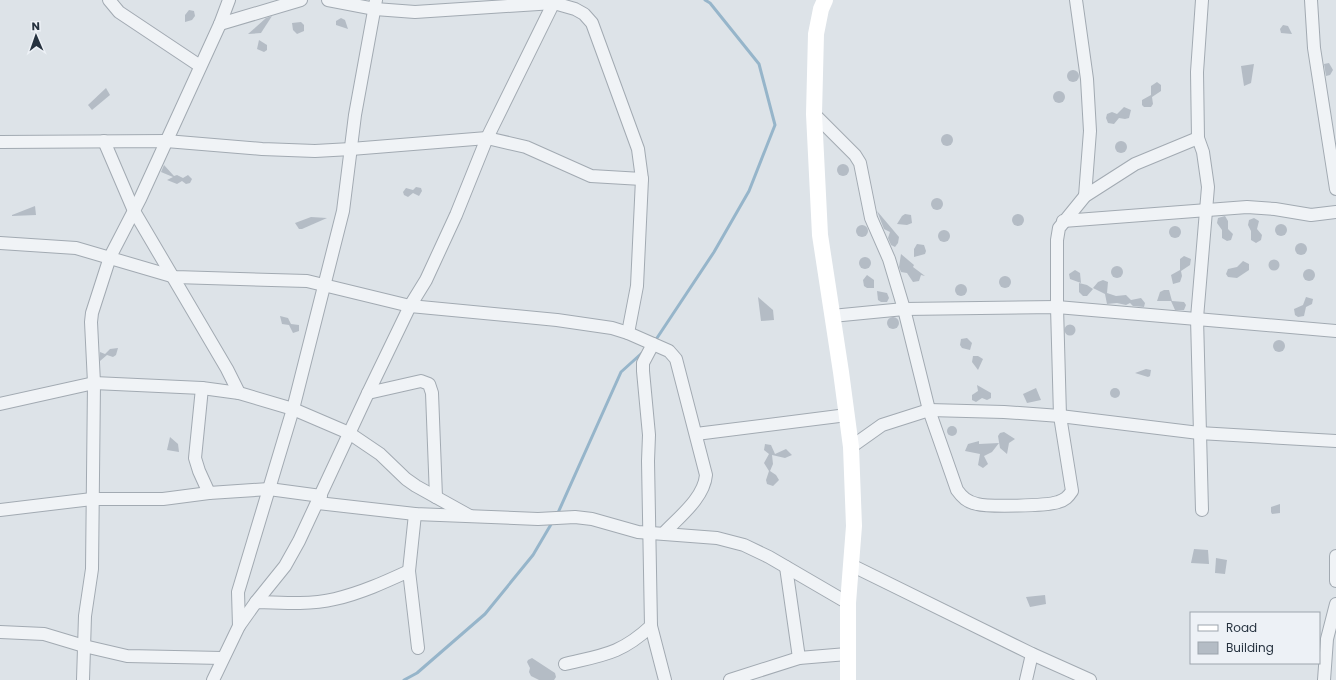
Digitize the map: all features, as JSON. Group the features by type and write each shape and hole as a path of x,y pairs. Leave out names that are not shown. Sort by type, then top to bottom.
{"main road":[{"path":"825,0 821,9 816,34 814,114 820,235 851,448 854,526 848,603 848,680"}],"street":[{"path":"109,0 120,12 200,66"},
{"path":"83,680 85,616 92,569 94,382 91,322 95,303 110,256 134,211 220,24 228,0"},
{"path":"220,24 301,0"},
{"path":"328,0 438,11 554,1 584,14 592,23 638,149 642,179 637,286 628,332"},
{"path":"1076,0 1087,79 1090,131 1085,196"},
{"path":"1202,0 1197,72 1198,138 1203,152 1208,187 1197,318 1202,510"},
{"path":"1311,0 1314,48 1336,189"},
{"path":"213,680 222,658 239,626 285,566 319,500 349,433 410,306 426,280 456,215 487,138 554,1"},
{"path":"239,626 238,592 293,409 344,211 357,99 366,63 376,4"},
{"path":"814,114 855,155 860,163 871,218 889,259 904,309 929,410 957,490 964,499 970,502 994,506 1056,503 1067,498 1072,491 1060,416 1057,307 1057,240 1059,228 1063,221 1085,196 1135,164 1198,138"},
{"path":"0,142 166,141 286,150 351,149 487,138 526,147 591,176 642,179"},
{"path":"104,142 134,211 227,368 239,393"},
{"path":"1063,221 1248,207 1276,209 1311,215 1336,212"},
{"path":"0,243 76,248 110,256 174,277 307,281 410,306 557,320 612,328 628,332 669,351 676,359 706,475 706,484 699,495 664,533"},
{"path":"832,316 904,309 1057,307 1336,331"},
{"path":"653,344 643,363 649,435 651,626 665,680"},
{"path":"368,393 421,381 429,384 432,393 436,497"},
{"path":"0,404 94,382 202,388 239,393 293,409 349,433 380,454 406,479 470,516"},
{"path":"202,388 195,458 209,493"},
{"path":"851,448 882,425 929,410 1004,412 1060,416 1199,433 1336,441"},
{"path":"696,434 847,415"},
{"path":"0,510 92,499 163,499 209,493 269,489 319,500 416,514 538,519 592,519 631,530 717,538 744,545 786,567 848,603"},
{"path":"416,514 410,571 418,648"},
{"path":"1336,556 1336,581"},
{"path":"851,565 1032,654 1090,680"},
{"path":"786,567 799,658"},
{"path":"256,602 294,603 334,599 375,586 410,571"},
{"path":"1324,680 1327,639 1336,604"},
{"path":"565,664 617,651 637,639 651,626"},
{"path":"0,632 44,634 112,653 139,657 222,658"},
{"path":"730,680 799,658 847,654"},
{"path":"1026,680 1032,654"}],"building":[{"path":"189,10 194,11 195,16 192,20 185,22 185,15"},
{"path":"272,16 261,33 248,34 266,18"},
{"path":"341,18 345,20 348,29 336,25 336,21"},
{"path":"301,22 304,25 304,31 297,34 293,30 292,23"},
{"path":"1283,25 1288,26 1292,34 1281,33 1280,29"},
{"path":"259,40 267,45 267,50 264,52 257,49"},
{"path":"1329,63 1333,70 1330,75 1326,76 1324,64"},
{"path":"1254,64 1251,83 1244,86 1241,66"},
{"path":"1073,70 1077,72 1079,76 1077,80 1073,82 1069,80 1067,76 1069,72"},
{"path":"1157,82 1161,85 1161,91 1152,97 1153,104 1151,107 1144,107 1142,105 1142,100 1151,95 1151,86"},
{"path":"106,88 110,95 92,110 88,105"},
{"path":"1059,91 1063,93 1065,97 1063,101 1059,103 1055,101 1053,97 1055,93"},
{"path":"1124,107 1131,110 1129,118 1119,118 1114,124 1108,123 1106,118 1107,114 1112,112 1117,114"},
{"path":"947,134 951,136 953,140 951,144 947,146 943,144 941,140 943,136"},
{"path":"1121,141 1125,143 1127,147 1125,151 1121,153 1117,151 1115,147 1117,143"},
{"path":"843,164 847,166 849,170 847,174 843,176 839,174 837,170 839,166"},
{"path":"164,165 174,176 177,175 183,178 188,175 192,179 190,183 186,184 182,181 177,184 167,180 173,177 161,172"},
{"path":"416,187 421,188 422,191 419,196 413,193 408,197 404,195 403,192 406,188 413,190"},
{"path":"937,198 941,200 943,204 941,208 937,210 933,208 931,204 933,200"},
{"path":"35,206 36,215 12,216 12,215"},
{"path":"877,211 899,237 898,243 895,247 891,245 888,238 890,232 884,229"},
{"path":"905,214 911,215 912,223 907,225 897,224 902,216"},
{"path":"1018,214 1022,216 1024,220 1022,224 1018,226 1014,224 1012,220 1014,216"},
{"path":"1225,216 1228,221 1228,229 1233,234 1231,240 1227,241 1222,238 1222,230 1217,223 1218,218"},
{"path":"311,217 327,218 302,229 299,229 295,223"},
{"path":"1254,218 1259,221 1257,229 1262,235 1261,240 1256,243 1251,240 1251,231 1248,225 1249,220"},
{"path":"1281,224 1285,226 1287,230 1285,234 1281,236 1277,234 1275,230 1277,226"},
{"path":"862,225 866,227 868,231 866,235 862,237 858,235 856,231 858,227"},
{"path":"1175,226 1179,228 1181,232 1179,236 1175,238 1171,236 1169,232 1171,228"},
{"path":"944,230 948,232 950,236 948,240 944,242 940,240 938,236 940,232"},
{"path":"1301,243 1305,245 1307,249 1305,253 1301,255 1297,253 1295,249 1297,245"},
{"path":"917,244 924,245 926,251 925,254 914,257 914,249"},
{"path":"901,254 914,265 913,267 925,276 921,275 919,281 913,282 907,273 901,272 899,267"},
{"path":"1184,256 1191,259 1190,265 1181,271 1182,276 1180,282 1173,284 1171,275 1180,270 1180,259"},
{"path":"863,257 867,257 871,263 867,269 863,269 859,265 859,261"},
{"path":"1274,259 1278,261 1280,265 1278,269 1274,271 1270,269 1268,265 1270,261"},
{"path":"1243,261 1249,264 1249,270 1237,278 1228,277 1226,274 1228,269 1237,267"},
{"path":"1117,266 1121,268 1123,272 1121,276 1117,278 1113,276 1111,272 1113,268"},
{"path":"1309,269 1313,271 1315,275 1313,279 1309,281 1305,279 1303,275 1305,271"},
{"path":"1075,270 1080,273 1081,283 1070,279 1069,274"},
{"path":"867,275 874,280 874,288 867,288 864,286 863,280"},
{"path":"1005,276 1009,278 1011,282 1009,286 1005,288 1001,286 999,282 1001,278"},
{"path":"1103,280 1108,282 1107,293 1116,296 1126,295 1131,300 1141,298 1145,303 1144,307 1133,306 1130,303 1126,305 1117,303 1107,304 1105,294 1093,288 1098,282"},
{"path":"1079,283 1087,285 1093,289 1087,296 1083,296 1079,292"},
{"path":"961,284 965,286 967,290 965,294 961,296 957,294 955,290 957,286"},
{"path":"1169,290 1172,301 1184,302 1186,305 1184,310 1175,310 1171,301 1157,301 1160,292"},
{"path":"877,291 887,293 889,298 887,302 881,302 878,300"},
{"path":"758,297 773,310 774,320 761,321"},
{"path":"1306,297 1313,299 1312,304 1306,307 1304,316 1298,317 1295,315 1294,309 1303,305"},
{"path":"280,316 288,318 291,324 299,325 299,331 293,333 289,325 282,324"},
{"path":"891,317 895,317 899,323 895,329 891,329 887,325 887,321"},
{"path":"1070,324 1074,326 1076,330 1074,334 1070,336 1066,334 1064,330 1066,326"},
{"path":"967,338 972,343 970,350 962,348 960,345 961,339"},
{"path":"1277,340 1281,340 1285,346 1281,352 1277,352 1273,348 1273,344"},
{"path":"118,348 116,355 113,357 107,355 100,361 100,352 105,354 110,349"},
{"path":"973,356 978,356 983,359 978,370 972,362"},
{"path":"1146,369 1151,370 1150,376 1148,377 1135,373"},
{"path":"977,385 991,393 991,398 987,400 982,398 976,402 972,400 972,395 978,391"},
{"path":"1036,388 1041,400 1027,403 1023,394"},
{"path":"1113,388 1117,388 1119,389 1119,397 1113,398 1110,395 1110,391"},
{"path":"950,426 954,426 956,427 956,435 950,436 947,433 947,429"},
{"path":"1004,432 1015,439 1009,443 1007,454 1000,448 998,436 1000,433"},
{"path":"170,437 178,444 179,452 167,450"},
{"path":"979,441 979,444 999,443 992,452 984,456 988,464 983,468 978,465 980,454 965,451 968,444"},
{"path":"765,444 771,445 775,454 786,449 792,455 785,458 772,455 773,464 770,471 776,475 779,480 773,486 767,484 766,480 769,471 764,463 769,454 764,450"},
{"path":"1280,504 1280,513 1272,514 1271,507"},
{"path":"1194,549 1208,550 1209,564 1191,563"},
{"path":"1216,558 1227,560 1225,574 1215,573"},
{"path":"1045,595 1046,604 1030,607 1026,597"},
{"path":"532,658 555,673 556,677 554,680 539,680 531,676 529,672 530,668 527,662"}],"waterway":[{"path":"655,341 714,252 749,191 775,125 759,64 710,3 705,0"},
{"path":"557,515 621,372 642,353"},
{"path":"404,680 417,673 485,614 533,555 553,521"}]}
